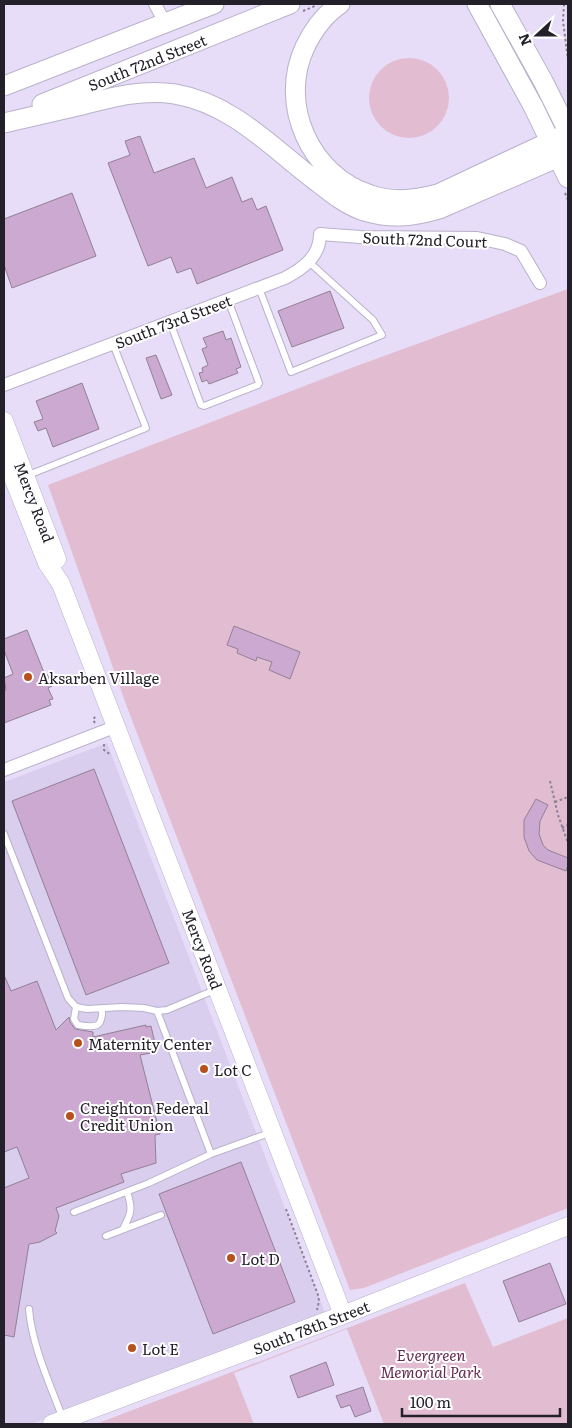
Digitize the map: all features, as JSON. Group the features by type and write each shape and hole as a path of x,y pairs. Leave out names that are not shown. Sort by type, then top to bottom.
{"main road":[{"name":"South 72nd Street","path":"4,86 214,4"},
{"name":"South 72nd Street","path":"4,121 290,4"},
{"path":"340,4 324,17 304,48 297,72 295,101 302,130 309,144 318,158 331,172 343,181 357,190 379,197 405,200 423,198 559,151"},
{"path":"477,4 559,151 568,178"},
{"path":"4,121 120,95 157,92 176,94 216,106 231,115 253,130 332,194 347,203 362,210 393,216 422,214 439,209 559,151 568,132 530,56 500,4"},
{"name":"Mercy Road","path":"4,421 57,558 61,573 61,584"},
{"name":"Mercy Road","path":"4,455 47,563 61,584 117,726 343,1315"},
{"name":"South 78th Street","path":"58,1422 343,1315 568,1226"}],"street":[{"path":"156,4 165,23"},
{"name":"South 73rd Street","path":"4,385 285,278 309,262 320,244 320,234"},
{"name":"South 72nd Court","path":"320,234 360,237 477,238 490,240 521,251 540,283"},
{"path":"4,770 117,726"}],"lane":[{"path":"259,288 291,372 382,334 373,320 309,262"},
{"path":"170,322 201,405 204,406 259,383 228,300"},
{"path":"25,476 146,428 113,344"},
{"path":"4,834 68,998 76,1007 87,1009 122,1007 144,1008 157,1011 167,1010 218,989"},
{"path":"76,1007 74,1019 78,1025 92,1027 98,1026 102,1019 102,1009"},
{"path":"157,1011 211,1154"},
{"path":"74,1212 149,1183 211,1154 273,1131"},
{"path":"123,1229 131,1213 131,1202 127,1192"},
{"path":"106,1236 161,1215"},
{"path":"29,1309 30,1322 58,1422"}],"path":[{"path":"564,4 563,21 568,60"},
{"path":"550,781 562,828 568,843"},
{"path":"555,802 568,797"},
{"path":"562,828 568,825"},
{"path":"283,1201 320,1301 317,1310 312,1316 316,1325"}],"shaded area":[{"path":"107,743 325,1313 31,1424 4,1424 4,782"}],"green space":[{"path":"401,58 417,58 438,69 449,90 449,106 438,127 417,138 401,138 387,132 375,120 369,106 369,90 375,76 387,64"},
{"path":"568,289 568,1208 364,1288 350,1290 127,707 48,485 351,368"},
{"name":"Evergreen Memorial Park","path":"465,1283 493,1347 568,1318 568,1424 384,1424 347,1329 234,1373 254,1424 96,1424"}],"building":[{"path":"140,136 154,173 194,158 206,188 232,177 242,202 252,198 257,210 266,206 283,250 197,284 191,268 177,273 171,257 148,266 108,163 130,155 125,141"},
{"path":"72,193 96,256 12,288 4,265 4,219"},
{"path":"330,291 344,328 292,347 278,311"},
{"path":"223,331 226,340 231,338 241,367 236,369 238,373 209,384 207,380 202,382 199,373 203,372 202,368 208,365 202,349 207,347 203,338"},
{"path":"156,355 172,395 161,399 146,358"},
{"path":"82,383 99,429 53,447 46,428 38,431 34,422 43,419 36,401"},
{"path":"234,626 300,652 290,679 269,670 272,662 257,657 256,661 237,653 238,649 227,645"},
{"name":"Aksarben Village","path":"27,630 45,675 47,674 52,686 48,688 53,699 49,700 51,705 4,723 4,691 6,690 4,678 13,674 4,650 4,639"},
{"path":"94,769 169,963 86,995 12,801"},
{"path":"536,799 548,805 540,821 539,834 543,845 548,850 568,858 566,871 537,860 529,851 524,837 524,820"},
{"path":"4,975 11,991 37,981 56,1030 69,1017 75,1029 93,1032 93,1037 146,1025 146,1027 151,1026 157,1052 140,1055 160,1134 155,1135 156,1163 121,1174 124,1182 56,1208 59,1216 55,1231 57,1233 40,1242 29,1244 14,1337 4,1335 4,1188 29,1178 17,1147 4,1152"},
{"name":"Lot D","path":"241,1162 295,1302 213,1334 159,1194"},
{"path":"550,1263 566,1304 519,1322 503,1281"},
{"path":"326,1362 334,1385 298,1398 290,1376"},
{"path":"363,1387 371,1411 355,1417 350,1405 341,1408 336,1396"}],"place":[{"name":"Aksarben Village","path":"28,677"},
{"name":"Maternity Center","path":"78,1043"},
{"name":"Lot C","path":"204,1069"},
{"name":"Creighton Federal Credit Union","path":"70,1116"},
{"name":"Lot D","path":"231,1258"},
{"name":"Lot E","path":"132,1348"}]}
